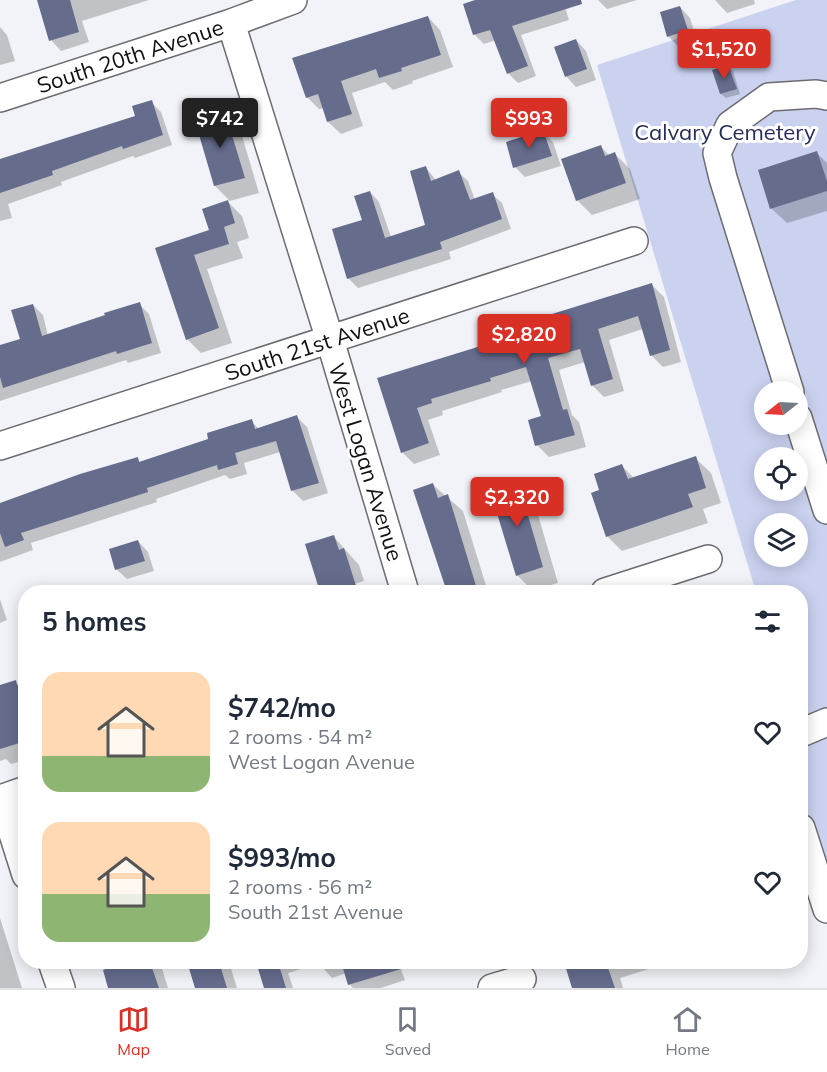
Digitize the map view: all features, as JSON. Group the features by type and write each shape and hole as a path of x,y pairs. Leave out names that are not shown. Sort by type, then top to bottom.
{"street":[{"name":"South 20th Avenue","path":"0,98 231,23 293,0"},
{"name":"West Logan Avenue","path":"231,23 330,340 403,585"},
{"path":"787,381 717,153 730,125 769,97 816,94 827,96"},
{"name":"South 21st Avenue","path":"0,446 634,241"},
{"path":"803,435 827,510"},
{"path":"627,585 708,559"},
{"path":"808,730 827,722"},
{"path":"9,796 18,838"},
{"path":"808,850 827,909"},
{"path":"54,969 61,988"},
{"path":"492,988 521,976"}],"green space":[{"name":"Calvary Cemetery","path":"796,0 827,0 827,900 808,837 808,585 754,585 597,65"}],"building":[{"path":"37,0 70,0 79,32 49,41"},
{"path":"475,0 581,0 582,4 512,26 528,66 507,74 490,30 473,35 463,4"},
{"path":"680,6 688,30 667,37 660,12"},
{"path":"428,16 441,55 379,78 376,69 341,81 352,114 327,122 318,94 306,98 292,58"},
{"path":"576,39 587,69 565,77 554,47"},
{"path":"728,65 737,89 720,94 712,70"},
{"path":"152,100 163,135 123,149 122,146 52,171 53,175 0,193 0,159 135,116 132,106"},
{"path":"225,112 245,178 214,186 195,121"},
{"path":"543,130 552,156 513,168 506,142"},
{"path":"601,145 605,156 615,152 626,183 576,201 561,159"},
{"path":"817,151 827,181 827,191 770,209 758,170"},
{"path":"426,166 431,181 459,170 470,200 493,192 502,219 440,242 442,249 347,279 332,229 362,220 354,196 370,191 385,238 425,225 410,171"},
{"path":"228,200 235,223 224,227 229,244 194,255 219,328 186,340 155,248 209,230 202,209"},
{"path":"652,283 670,350 650,356 638,316 598,329 613,379 591,386 580,349 548,358 563,410 567,409 575,435 535,446 528,420 541,416 526,367 490,378 491,381 431,399 432,403 417,408 429,443 401,453 377,378 555,323 552,314"},
{"path":"140,302 152,343 117,354 116,351 3,388 0,377 0,345 20,339 11,310 33,304 42,336"},
{"path":"297,415 319,483 291,491 276,441 235,453 238,464 218,470 217,465 147,488 148,492 21,533 24,540 5,547 0,533 0,503 80,474 138,457 139,462 208,439 207,433 252,419 255,429"},
{"path":"696,456 706,488 688,494 693,507 606,537 591,493 599,490 594,474 622,464 628,479"},
{"path":"518,481 543,567 516,576 490,490"},
{"path":"433,483 438,498 448,494 476,585 445,585 413,490"},
{"path":"334,535 339,550 344,548 356,585 318,585 305,544"},
{"path":"138,540 145,561 115,570 109,549"},
{"path":"16,680 18,685 18,743 0,749 0,685"},
{"path":"152,969 159,988 108,988 103,970"},
{"path":"189,969 221,969 227,988 195,988"},
{"path":"258,969 280,969 286,988 264,988"},
{"path":"343,969 401,969 348,985"},
{"path":"566,969 608,969 615,988 572,988"}]}
